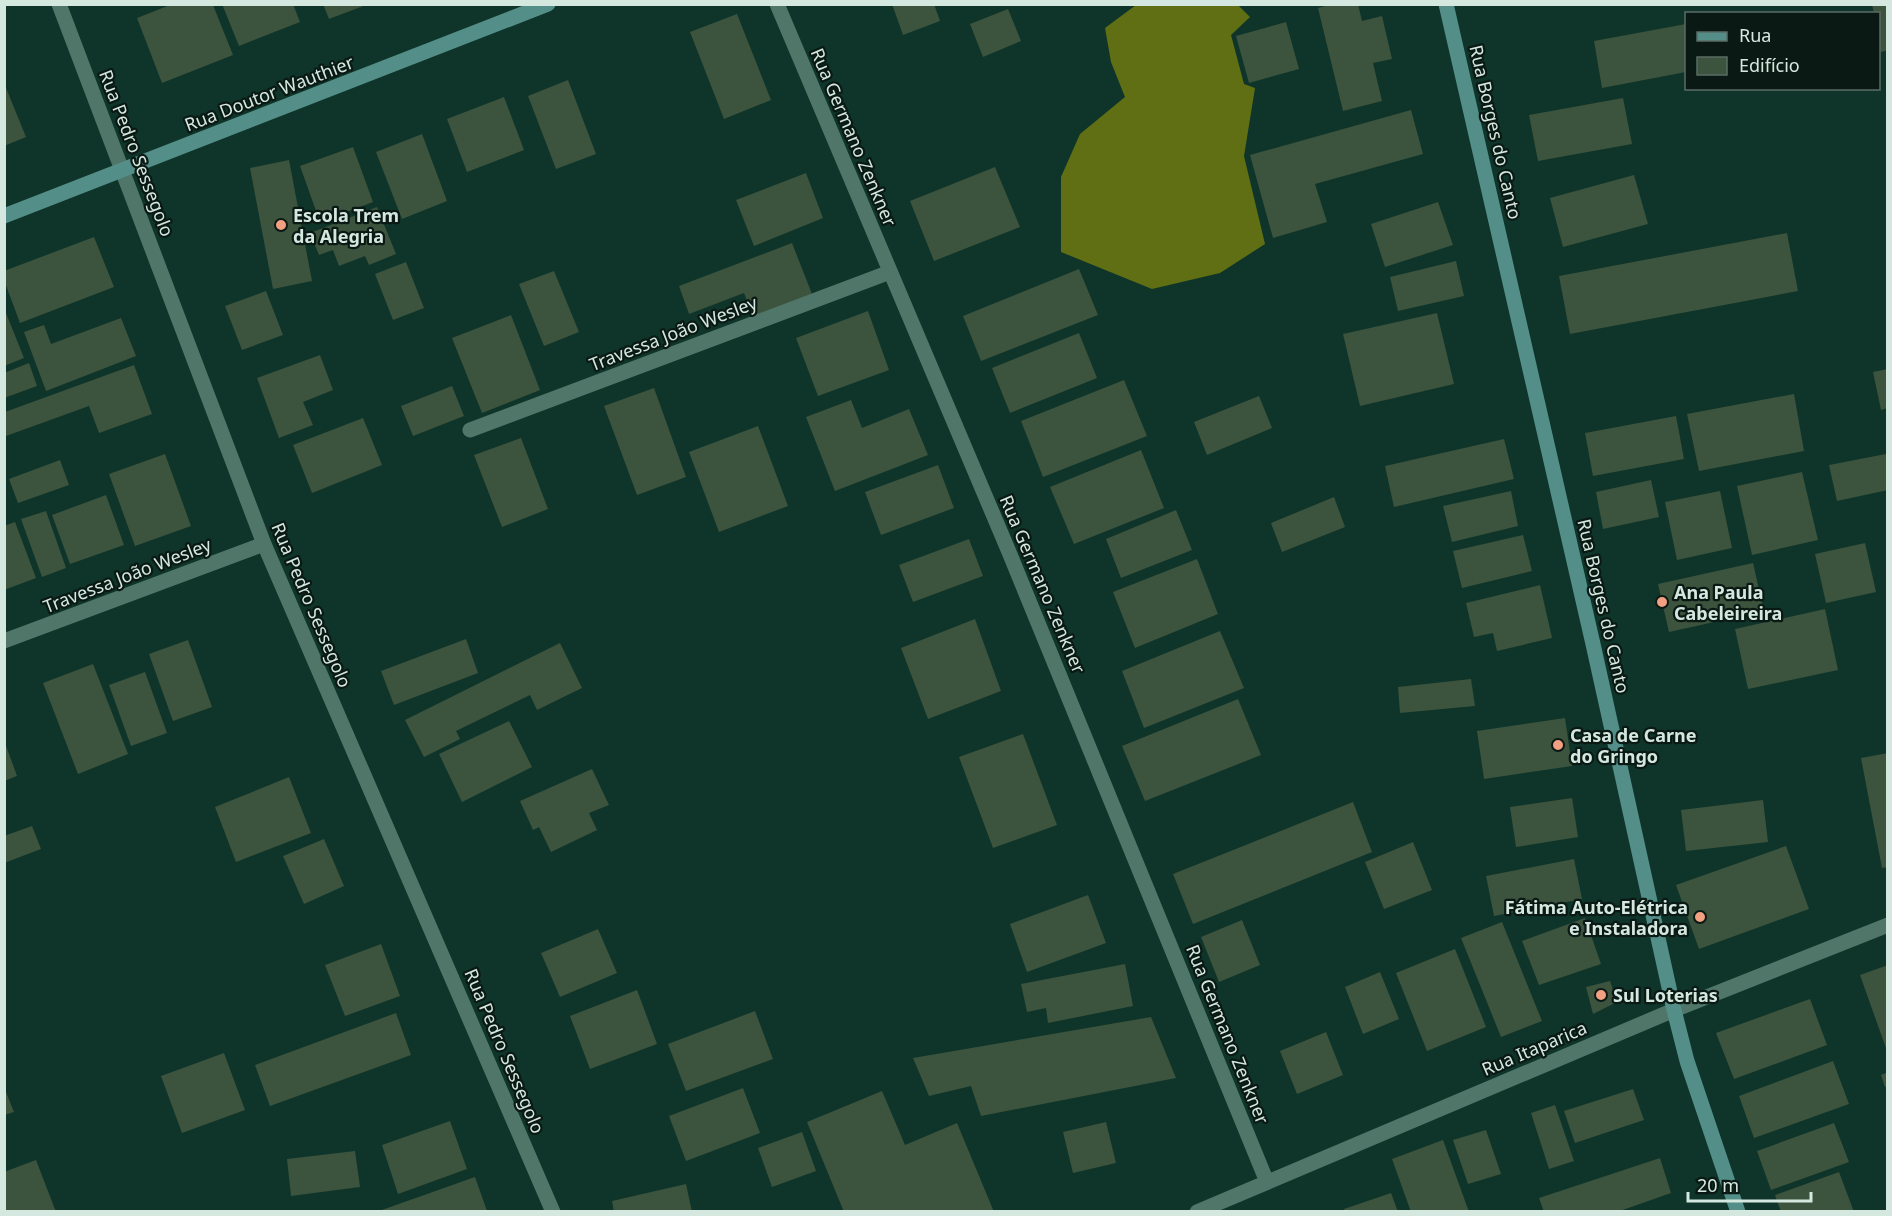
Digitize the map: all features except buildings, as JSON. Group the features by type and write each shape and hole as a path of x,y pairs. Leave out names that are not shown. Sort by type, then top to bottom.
{"street":[{"name":"Rua Pedro Sessegolo","path":"59,4 264,544 553,1212"},
{"name":"Rua Doutor Wauthier","path":"4,216 548,4"},
{"name":"Rua Germano Zenkner","path":"777,4 1014,563 1267,1182"},
{"name":"Rua Borges do Canto","path":"1446,4 1674,1010 1687,1061 1738,1212"},
{"name":"Travessa João Wesley","path":"470,430 890,272"},
{"name":"Travessa João Wesley","path":"4,641 264,544"},
{"name":"Rua Itaparica","path":"1197,1212 1674,1010 1887,925"}],"green space":[{"path":"1136,5 1238,5 1250,17 1231,35 1244,84 1255,88 1244,156 1265,244 1220,273 1152,289 1061,252 1061,177 1080,134 1125,97 1111,62 1105,28"}],"place":[{"name":"Escola Trem da Alegria","path":"281,225"},
{"name":"Ana Paula Cabeleireira","path":"1662,602"},
{"name":"Casa de Carne do Gringo","path":"1558,745"},
{"name":"Fátima Auto-Elétrica e Instaladora","path":"1700,917"},
{"name":"Sul Loterias","path":"1601,995"}]}
